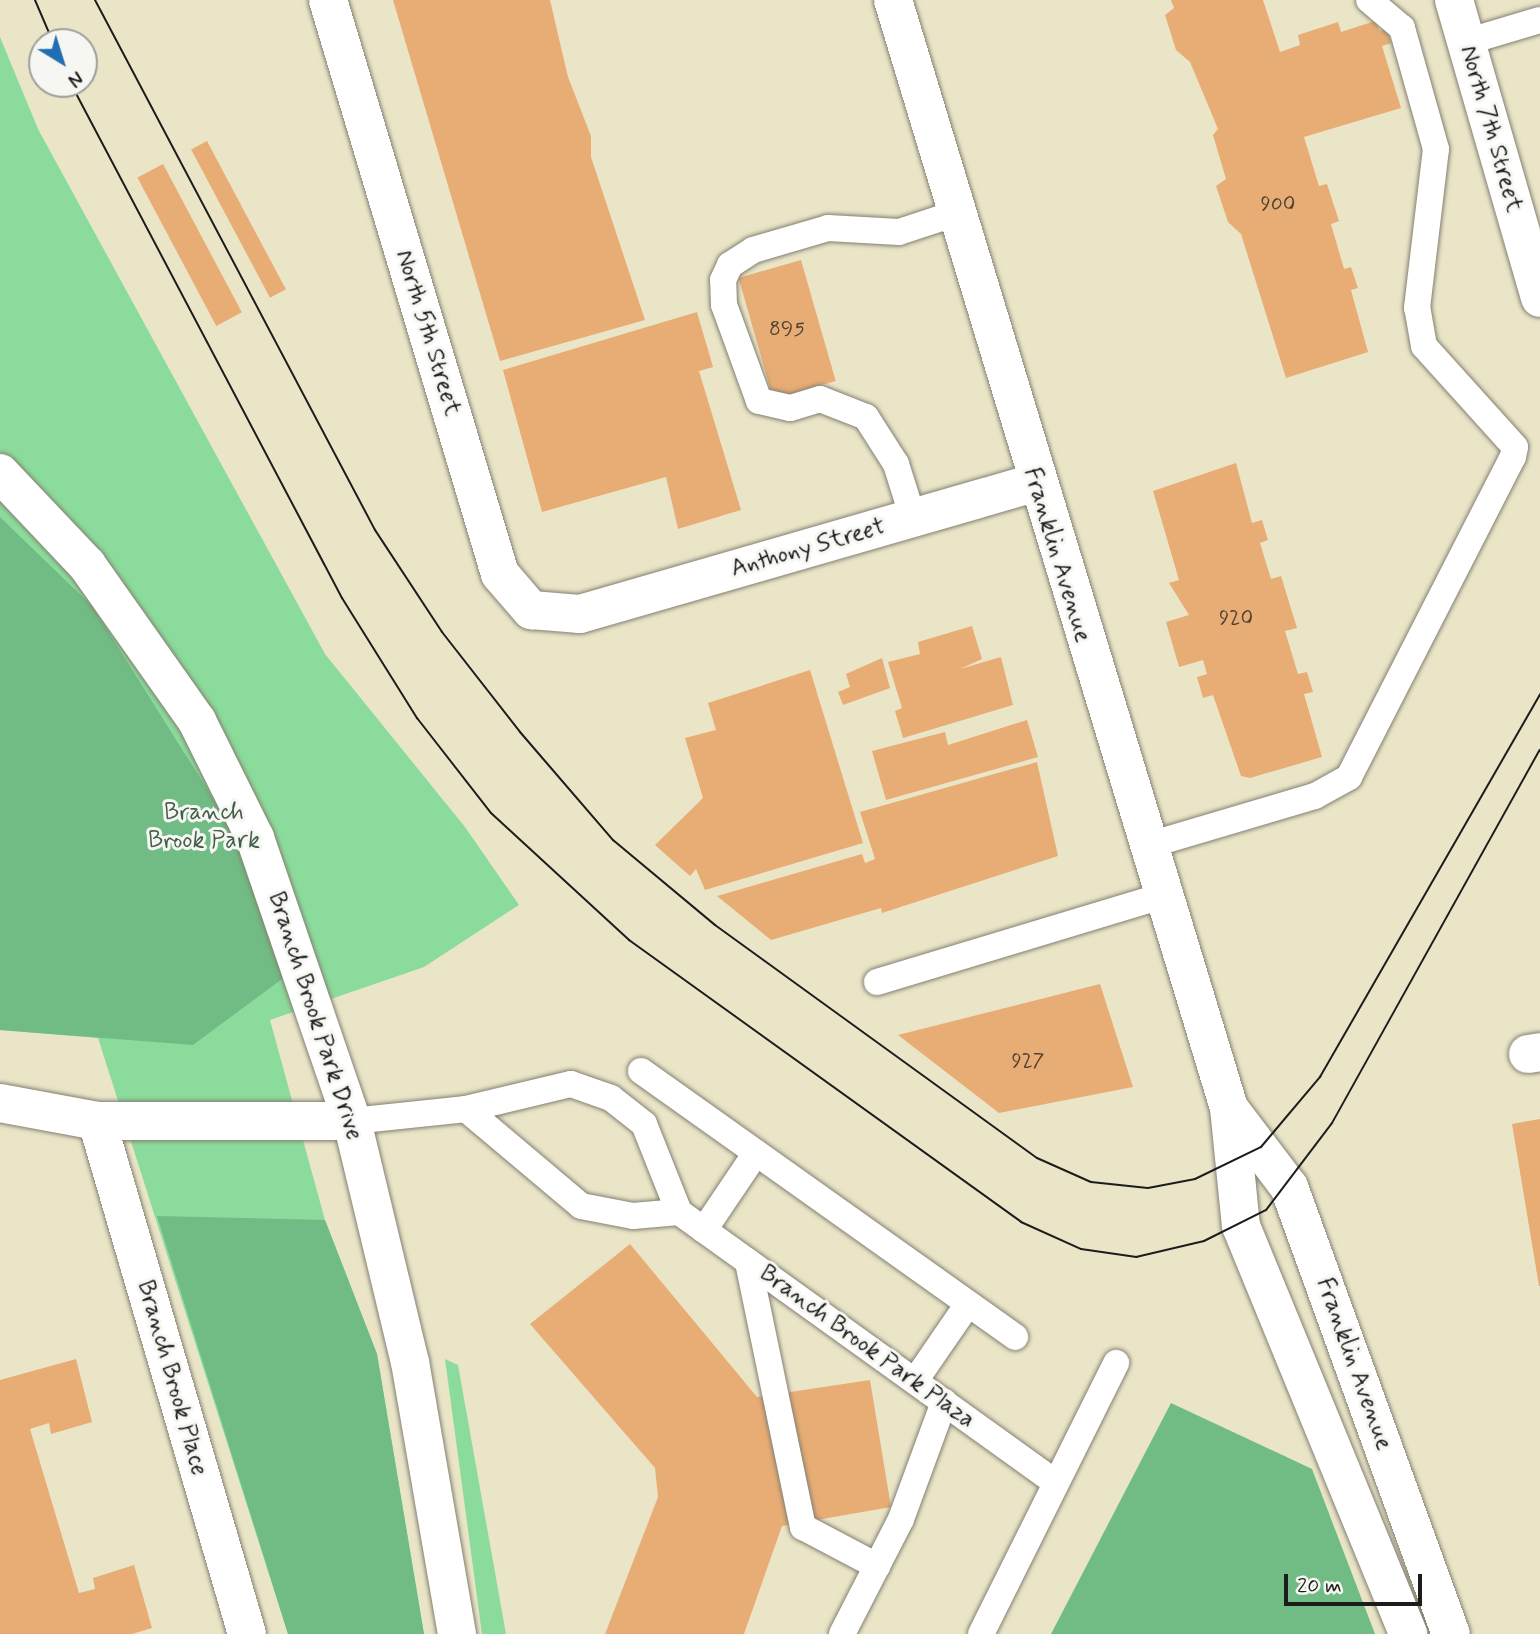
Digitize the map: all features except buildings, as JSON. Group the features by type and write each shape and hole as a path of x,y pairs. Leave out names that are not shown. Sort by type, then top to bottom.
{"street":[{"name":"North 5th Street","path":"328,0 500,574 531,610 580,614"},
{"name":"Franklin Avenue","path":"892,0 1035,483 1229,1108 1241,1226 1408,1634"},
{"name":"North 7th Street","path":"1454,0 1539,290"},
{"name":"Branch Brook Park Drive","path":"0,473 87,565 197,721 255,838 352,1121 410,1362 457,1634"},
{"name":"Anthony Street","path":"580,614 1035,483"},
{"path":"0,1103 97,1121 352,1121"},
{"name":"Franklin Avenue","path":"1229,1108 1289,1187 1451,1634"},
{"name":"Branch Brook Place","path":"97,1121 247,1634"}],"lane":[{"path":"1146,846 1315,796 1349,777 1513,457 1515,447 1424,346 1417,308 1436,149 1402,28 1369,0"},
{"path":"1466,42 1540,20"},
{"path":"913,518 896,464 866,417 820,399 790,408 759,401 724,306 723,280 730,265 753,250 828,228 899,232 954,214"},
{"path":"877,982 1162,896"},
{"path":"641,1071 1015,1337"},
{"path":"352,1121 467,1109 571,1084 611,1098 645,1124 679,1212 633,1216 581,1206 467,1109"},
{"path":"704,1230 756,1153"},
{"name":"Branch Brook Park Plaza","path":"679,1212 1056,1483"},
{"path":"748,1262 803,1527 877,1566"},
{"path":"915,1381 968,1304"},
{"path":"981,1634 1116,1363"},
{"path":"842,1634 877,1566 944,1402"}],"green space":[{"name":"Branch Brook Park","path":"0,37 38,129 325,654 465,827 519,905 424,967 270,1020 325,1220 377,1354 424,1634 288,1634 98,1038 0,1030"},
{"path":"0,517 92,606 231,827 286,976 193,1045 0,1030"},
{"path":"157,1216 325,1220 377,1354 424,1634 288,1634"},
{"path":"445,1359 458,1365 506,1634 482,1634"},
{"path":"1171,1403 1312,1469 1375,1634 1051,1634"}],"tram line":[{"path":"35,0 47,28"},
{"path":"95,0 375,530 442,632 520,732 613,840 715,925 1037,1158 1091,1182 1148,1188 1195,1179 1261,1147 1320,1077 1540,694"},
{"path":"78,98 342,598 417,718 491,813 629,940 1021,1222 1081,1249 1136,1257 1204,1241 1266,1210 1332,1123 1540,750"}]}
